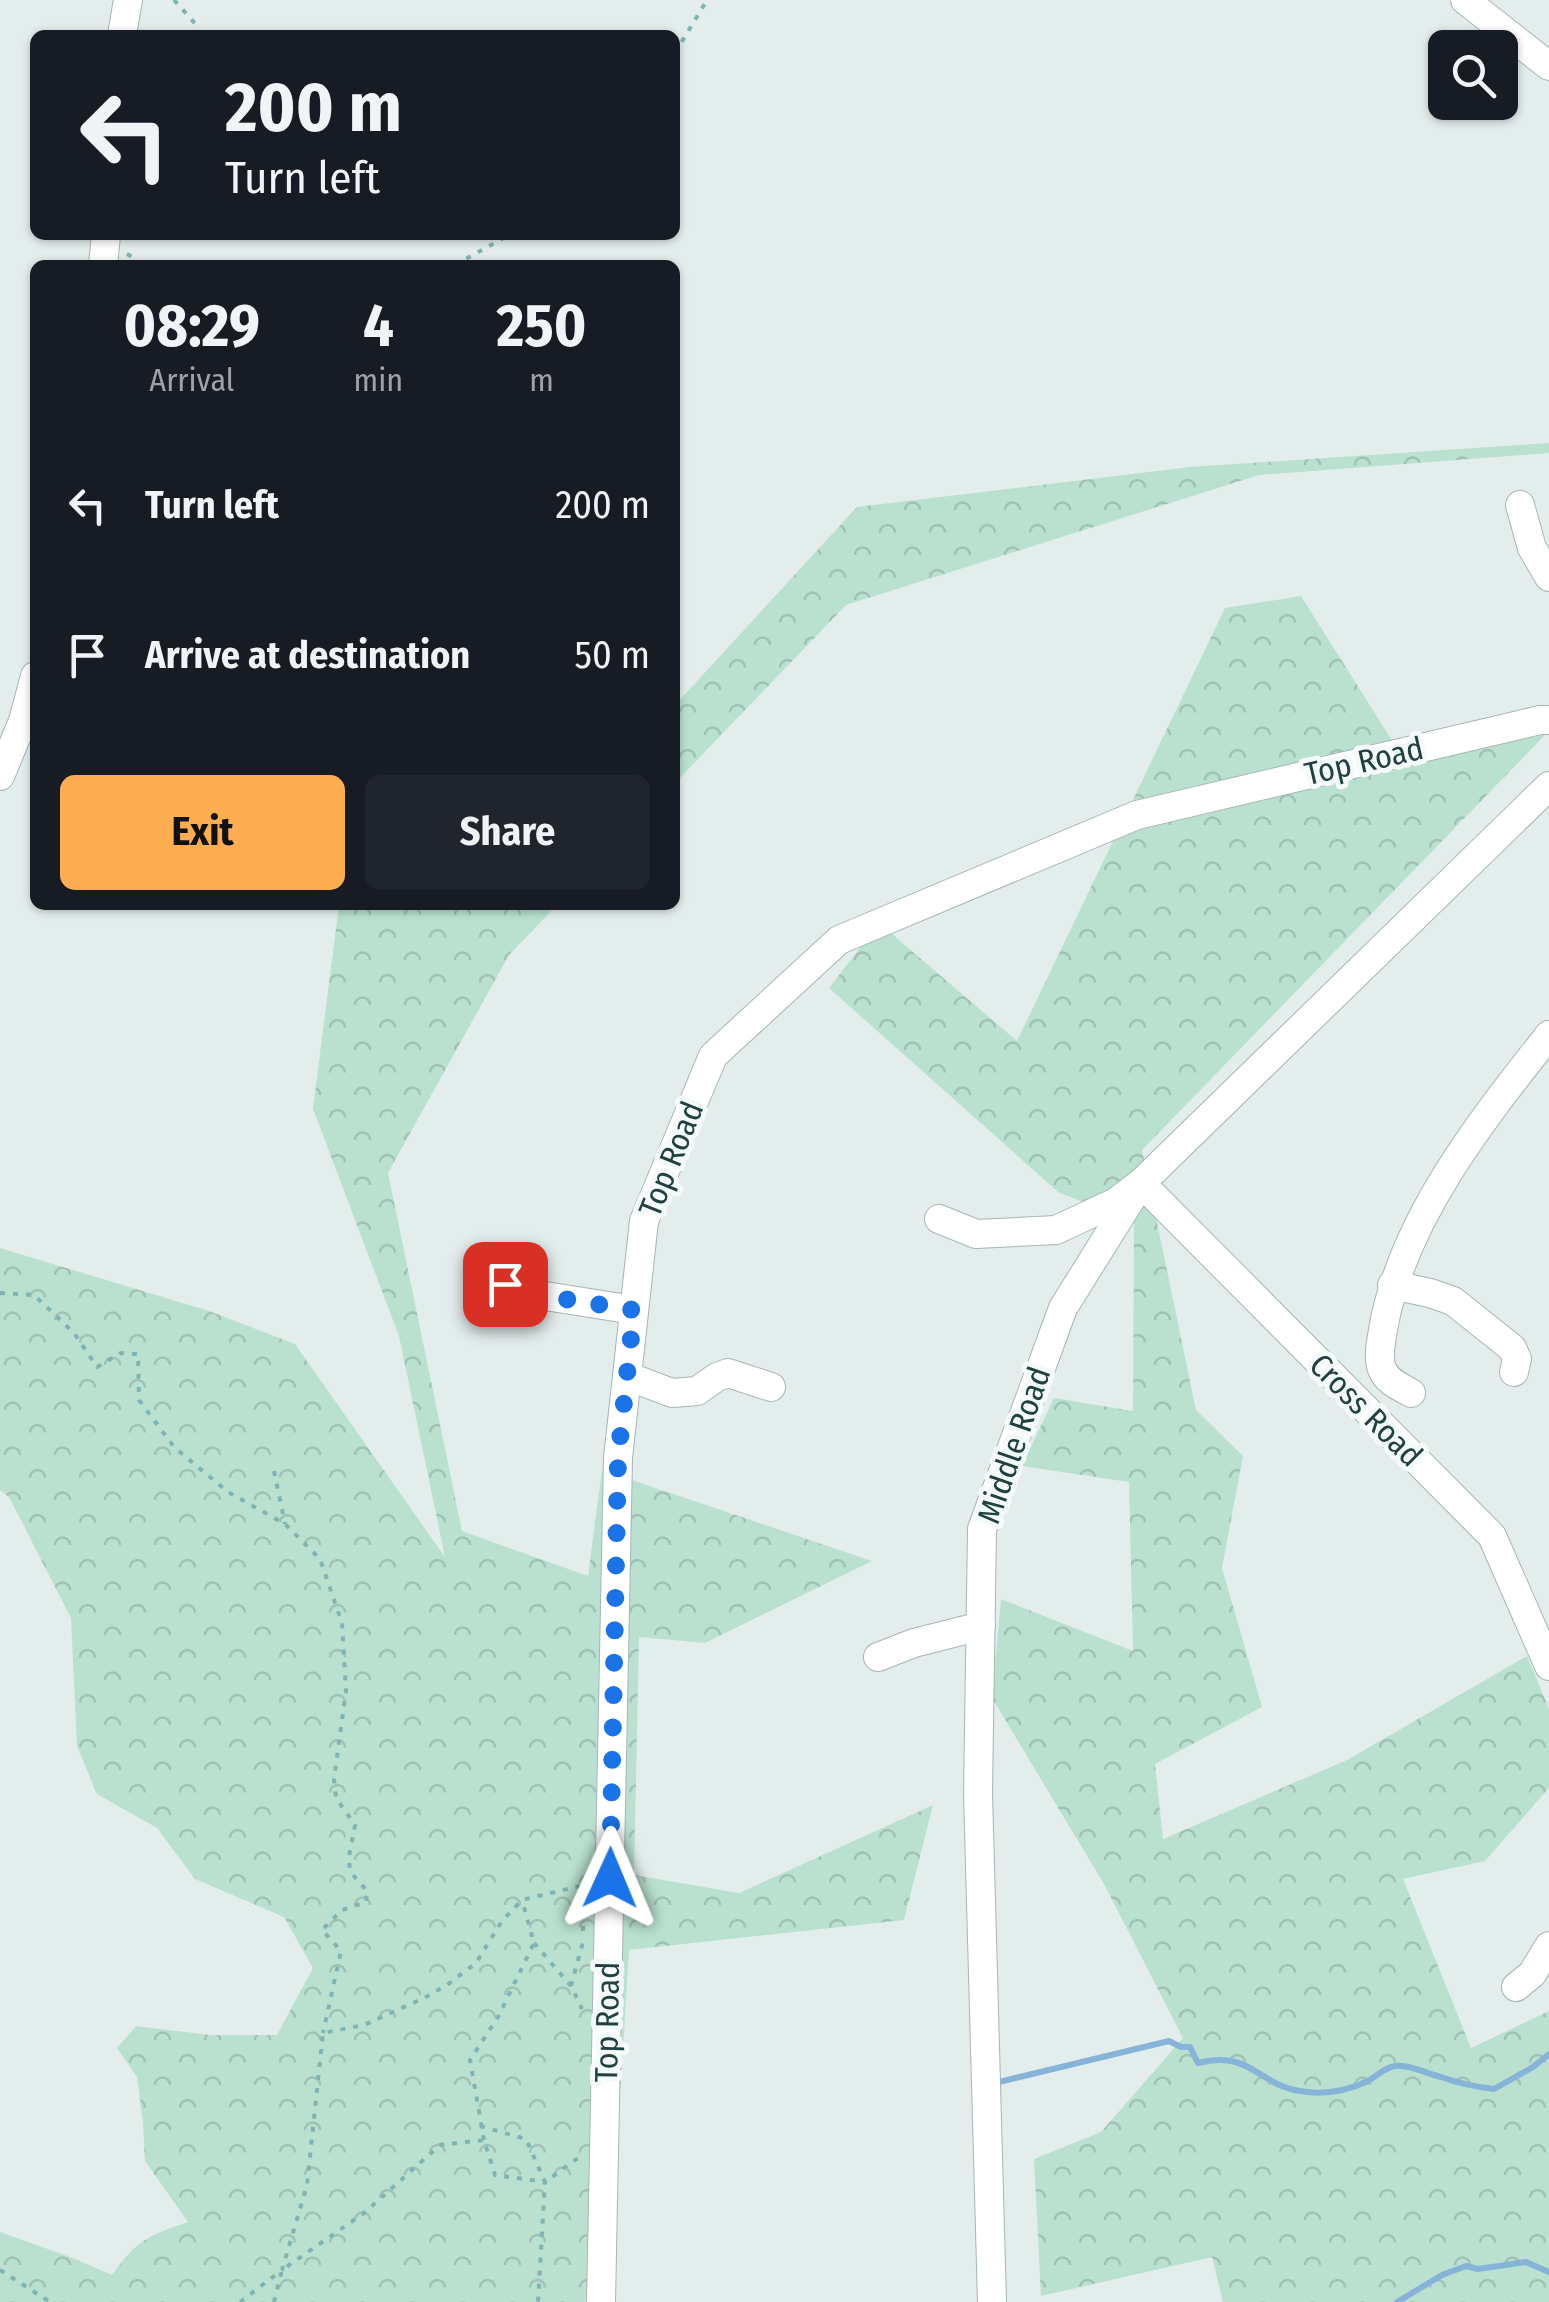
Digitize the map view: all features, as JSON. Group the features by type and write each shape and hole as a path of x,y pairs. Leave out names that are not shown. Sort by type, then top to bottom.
{"street":[{"path":"123,30 128,0"},
{"path":"1478,5 1549,66"},
{"path":"1520,505 1532,548 1549,577"},
{"path":"0,776 30,693"},
{"name":"Top Road","path":"602,2302 618,1458 644,1221 712,1056 839,940 1137,815 1549,720"},
{"name":"Middle Road","path":"992,2302 978,1793 982,1529 1063,1308 1141,1183 1549,786"},
{"path":"1411,1393 1391,1381 1382,1368 1382,1340 1392,1285 1412,1234 1445,1178 1549,1035"},
{"path":"939,1219 976,1234 1056,1230 1116,1202 1141,1183"},
{"name":"Cross Road","path":"1141,1183 1492,1536 1549,1666"},
{"path":"505,1284 520,1292 634,1310"},
{"path":"1392,1285 1430,1292 1453,1302 1512,1348 1516,1359 1514,1372"},
{"path":"627,1376 672,1393 697,1391 728,1373 772,1387"},
{"path":"878,1658 898,1648 981,1626"},
{"path":"1516,1988 1532,1974 1549,1946"}],"path":[{"path":"174,0 200,29"},
{"path":"680,45 707,0"},
{"path":"464,260 501,240"},
{"path":"0,1294 34,1295 74,1333 97,1367 121,1353 138,1354 138,1400 174,1447 228,1492 285,1524 320,1558 342,1624 346,1691 334,1779 336,1798 355,1825 348,1866 352,1877 367,1890 366,1902 342,1910 322,1930 342,1951 323,2033 307,2185 274,2302"},
{"path":"274,1471 285,1524"},
{"path":"323,2033 364,2025 448,1984 476,1963 502,1921 522,1900 610,1878"},
{"path":"571,1986 584,1941 582,1886"},
{"path":"522,1900 534,1943 571,1986 588,2021"},
{"path":"534,1943 498,2017 470,2060 480,2126 496,2176 545,2182 586,2152"},
{"path":"480,2126 526,2139 545,2182 538,2302"},
{"path":"240,2302 364,2213 440,2145 484,2140"},
{"path":"0,2270 50,2302"}],"green space":[{"path":"1549,443 1549,453 1259,475 846,605 680,778 680,700 857,507 1190,467"},
{"path":"1301,596 1405,761 1549,731 1142,1150 1196,1410 1243,1456 1222,1568 1262,1707 1155,1764 1163,1839 1347,1760 1527,1656 1549,1709 1549,1788 1485,1861 1403,1879 1471,2048 1549,2011 1549,2302 1223,2302 1212,2257 1041,2296 1034,2159 1101,2132 1183,2038 1104,1884 992,1698 1001,1599 1133,1651 1129,1482 1022,1466 1054,1398 1133,1411 1134,1223 1058,1192 829,988 879,923 1017,1041 1225,608"},
{"path":"338,910 552,910 509,955 388,1173 462,1531 588,1576 602,1470 872,1561 705,1643 639,1637 634,1875 739,1893 933,1805 904,1920 629,1950 621,2083 585,2302 0,2302 0,2232 112,2275 144,2241 188,2222 145,2161 137,2077 117,2048 136,2026 210,2035 277,2035 313,1968 284,1917 195,1879 157,1828 97,1794 77,1746 71,1618 9,1497 0,1490 0,1248 209,1311 295,1344 445,1557 399,1336 313,1109"}],"waterway":[{"path":"995,2083 1169,2041 1190,2047 1198,2063 1231,2061 1285,2087 1317,2093 1352,2087 1400,2066 1494,2089 1549,2054"},
{"path":"1397,2302 1442,2275 1466,2266 1478,2269 1526,2262 1549,2272"}],"route":[{"path":"505,1284 520,1292 634,1310 618,1458 610,1878"}]}
